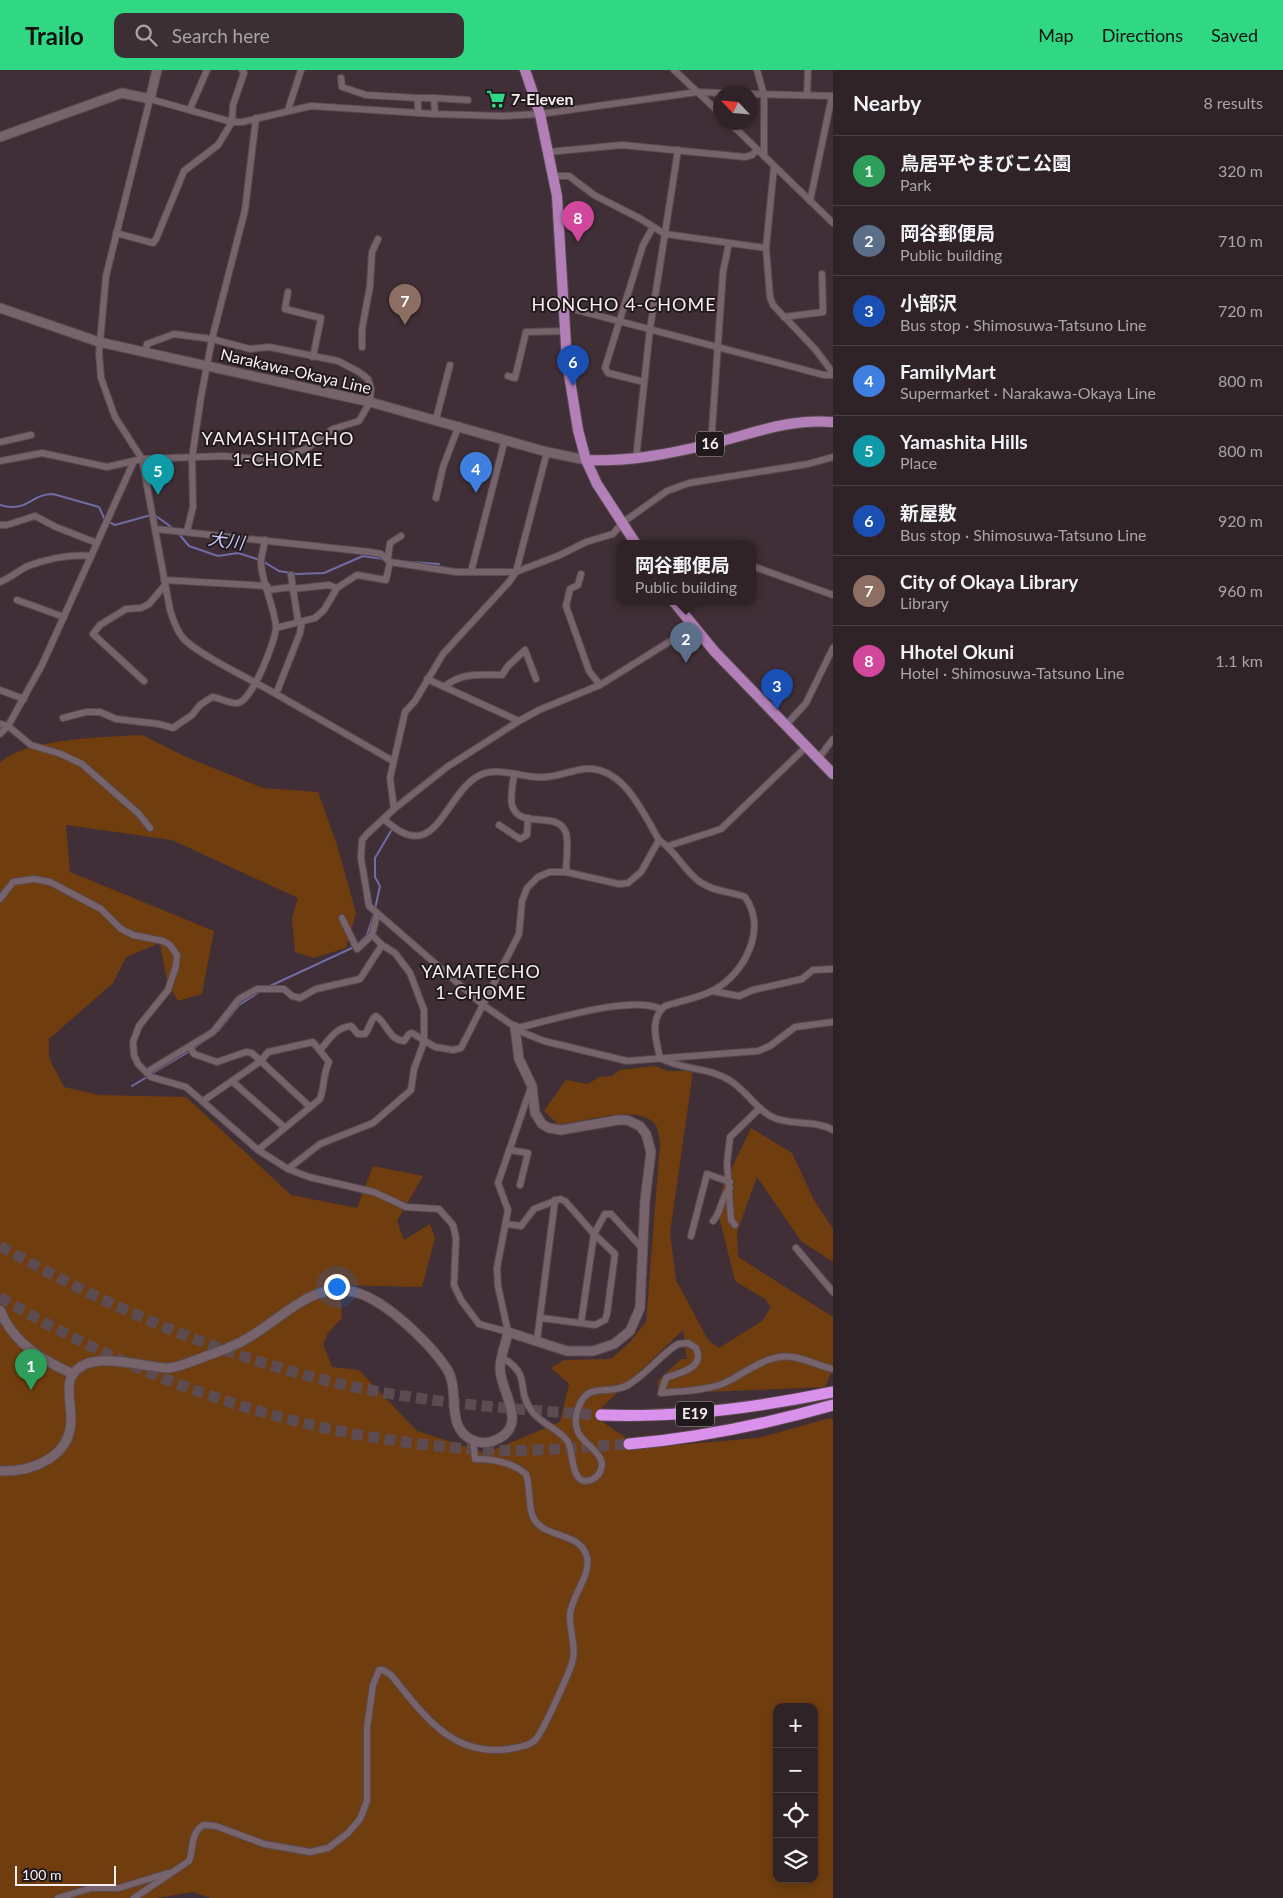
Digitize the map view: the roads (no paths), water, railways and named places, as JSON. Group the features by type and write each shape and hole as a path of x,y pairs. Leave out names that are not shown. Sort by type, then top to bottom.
{"highway":[{"name":"E19","path":"601,1415 636,1416 701,1413 788,1401 833,1392"},
{"name":"E19","path":"629,1444 702,1436 833,1405"}],"main road":[{"path":"525,70 540,114 554,176 572,402 586,460 597,484 633,540"},
{"name":"16","path":"586,460 636,459 710,444 785,423 804,420 833,422"},
{"path":"676,605 693,627 833,774"}],"street":[{"path":"157,70 106,276 99,342 101,378 115,417 142,459 170,610 176,628 184,639 257,683 393,760"},
{"path":"190,109 207,70"},
{"path":"116,234 153,243 160,231 171,199 187,166 218,145 232,122 233,105 244,73 242,70"},
{"path":"288,110 301,70"},
{"path":"674,70 713,107"},
{"path":"757,70 764,95 764,156"},
{"path":"807,95 808,70"},
{"path":"341,78 342,87 356,93 468,100"},
{"path":"0,137 122,93 190,109 232,122 311,106 435,114 503,116 540,114 698,92 713,93"},
{"path":"758,95 832,96 810,201"},
{"path":"418,98 418,113"},
{"path":"434,98 435,114"},
{"path":"186,531 193,508 192,458 207,366 212,339 245,210 256,118"},
{"path":"737,130 833,223"},
{"path":"548,152 622,146 745,157 752,155 757,150"},
{"path":"636,459 650,329 678,150"},
{"path":"565,307 824,376 833,374 815,349 784,317 770,298 766,248 774,167"},
{"path":"554,176 569,176 594,195 665,234 766,248"},
{"path":"644,382 608,373 606,368 643,245 653,227"},
{"path":"362,347 372,252 378,239"},
{"path":"710,444 723,272 729,243"},
{"path":"784,317 823,312 822,274"},
{"path":"288,292 285,309 322,318 313,357"},
{"name":"Narakawa-Okaya Line","path":"0,308 99,342 370,402 547,452 586,460"},
{"path":"508,376 516,378 526,332 566,331"},
{"path":"0,461 42,453 107,467 142,459 224,456 270,460 306,449 333,429 359,420 370,402 371,388 363,376 338,361 269,347 250,349 212,339 174,334 163,336 147,344 145,353"},
{"path":"436,420 450,365"},
{"path":"436,498 443,467 459,426"},
{"path":"0,442 31,434"},
{"path":"471,572 505,439"},
{"path":"394,809 390,778 405,712 415,702 443,654 516,572 547,452"},
{"path":"156,529 370,552 389,560 456,572 516,572 560,556 586,542 613,534 622,523 667,491 689,483 808,464 833,456"},
{"path":"0,734 8,726 24,699 64,617 134,461"},
{"path":"0,525 7,526 35,516 56,527 97,543"},
{"path":"276,628 315,618 324,610 337,588 357,575 386,580 390,543 401,536"},
{"path":"64,718 86,712 100,712 116,719 159,724 173,728 192,715 200,705 212,696 228,702 239,703 246,699 257,683 273,644 276,628 261,563 265,540"},
{"path":"0,582 27,567 42,562 79,555 92,556"},
{"path":"756,567 833,595"},
{"path":"581,574 578,585 570,589 566,606 589,671 600,685"},
{"path":"276,694 300,633 300,621 292,588 291,575"},
{"path":"165,582 267,588 330,585 337,588"},
{"path":"144,681 93,634 100,625 126,609 141,608 149,604 165,582"},
{"path":"17,600 64,617"},
{"path":"693,627 600,685 539,710 519,721 447,767 394,809 367,834 361,850 369,906 483,1005 516,1027 544,1041 612,1059 627,1061 758,1051 770,1046 795,1027 833,1022"},
{"path":"786,726 806,703 833,648"},
{"path":"444,687 454,678 464,675 502,675 508,666 525,650 536,679"},
{"path":"427,679 519,721"},
{"path":"0,690 24,699"},
{"path":"0,724 8,726 31,745 61,754 82,764 139,814 150,828"},
{"path":"818,759 833,739"},
{"path":"668,846 721,829 807,746"},
{"path":"384,819 404,834 422,835 433,829 469,782 482,774 493,772 553,777 574,770 589,768 602,771 625,785 660,840 668,846 703,884 717,891 737,894 748,902 752,920 753,940 732,978 712,991 661,1009 656,1017 655,1034 660,1058 672,1065 696,1069 730,1080 760,1108 777,1119 815,1123 833,1130"},
{"path":"514,774 512,805 516,812 528,818 557,822 564,828 567,835 566,872"},
{"path":"499,825 520,839 527,835 528,818"},
{"path":"320,1050 335,1032 345,1027 350,1026 358,1034 365,1034 370,1028 372,1019 376,1016 396,1039 404,1041 412,1033 424,1042 443,1049 461,1048 519,934 521,909 527,888 538,877 550,872 566,872 619,884 628,883 641,872 660,840"},
{"path":"0,899 13,882 34,879 50,882 105,912 121,929 133,935 163,941 170,946 176,955 176,966 168,990 139,1026 134,1042 134,1055 138,1064 151,1077 186,1086 258,1150 288,1169 374,1192 406,1207 439,1209 453,1225 456,1238 454,1285 461,1300 479,1324 537,1340 567,1351 593,1351 610,1346 623,1338 632,1328 640,1308 642,1248 651,1152 646,1134 636,1124 623,1120 561,1130 549,1128 537,1117 532,1086 519,1059 516,1027"},
{"path":"342,918 357,948 372,935 378,915"},
{"path":"288,1169 320,1144 373,1123 411,1090 414,1069 424,1042 424,1010 414,981 395,953 382,945 372,935"},
{"path":"147,1072 212,1032 239,999 257,989 284,989 292,996 300,998 316,989 360,979 382,945"},
{"path":"712,991 739,996 753,990 802,979 812,970 833,968"},
{"path":"516,1027 611,1006 653,1006 661,1009"},
{"path":"203,1101 261,1061 268,1052 313,1042 329,1062 322,1076 323,1091 320,1099 258,1150"},
{"path":"190,1047 194,1054 217,1062 246,1052 252,1053 310,1107"},
{"path":"232,1081 284,1128"},
{"path":"0,1471 28,1468 54,1456 63,1448 70,1435 69,1386 73,1374 82,1365 96,1361 169,1368 188,1363 232,1347 249,1338 315,1293 329,1290 348,1291 372,1299 393,1313 444,1365 453,1382 456,1422 464,1435 484,1443 495,1441 506,1434 511,1425 513,1411 503,1381 501,1358 508,1332 498,1286 498,1268 508,1210 498,1184 508,1150 532,1086"},
{"path":"735,1225 731,1220 727,1163 730,1137 760,1108"},
{"path":"508,1150 528,1153 520,1185"},
{"path":"691,1236 707,1174 730,1185"},
{"path":"713,1221 718,1216 723,1196 730,1185"},
{"path":"506,1224 521,1226 534,1208 560,1199 565,1201 594,1234 615,1254 608,1314 605,1320 595,1325 541,1318"},
{"path":"537,1340 555,1200"},
{"path":"581,1323 594,1234 605,1214 612,1214 642,1248"},
{"path":"796,1248 833,1292"},
{"path":"0,1310 8,1326 19,1341 50,1363 73,1374"},
{"path":"501,1358 519,1371 524,1395 531,1412 562,1435 568,1443 574,1472 578,1478 589,1481 595,1478 602,1467 601,1460 584,1442 576,1427 576,1416 582,1399 587,1393 628,1385 678,1344 688,1343 696,1348 698,1357 696,1363 692,1368 666,1378 661,1393 706,1389 729,1380 750,1367 792,1356 833,1369"},
{"path":"134,1898 189,1862 193,1837 196,1830 203,1825 216,1826 264,1844 310,1852 328,1848 348,1833 360,1819 368,1801 367,1728 372,1685 379,1670 383,1670 391,1675 439,1730 464,1745 481,1749 502,1750 528,1746 539,1736 572,1663 574,1650 570,1622 571,1610 587,1569 587,1558 583,1548 577,1542 544,1529 534,1520 526,1474 518,1467 500,1461 475,1459 473,1440"},
{"path":"58,1898 90,1888 118,1888 177,1871"}],"waterway":[{"name":"大川","path":"0,505 17,507 39,497 53,494 99,507 105,520 115,525 151,515"},
{"name":"大川","path":"156,516 174,529"},
{"name":"大川","path":"179,534 189,546 218,556 238,553 260,560"},
{"name":"大川","path":"264,562 279,571 296,574 324,573 363,556 383,559"},
{"name":"大川","path":"410,562 439,564"},
{"path":"375,909 380,886 375,877 375,858 391,831"},
{"path":"358,944 367,935 374,914"},
{"path":"270,986 354,947"},
{"path":"218,1031 239,1005 259,992"},
{"path":"194,1048 208,1038"},
{"path":"151,1074 190,1051"},
{"path":"132,1086 147,1077"}],"tunnel":[{"path":"0,1246 131,1313 176,1332 269,1365 364,1389 423,1399 512,1409 601,1415"},
{"path":"0,1297 57,1329 115,1358 174,1383 235,1404 297,1421 360,1435 424,1445 489,1450 542,1450 629,1444"}],"place":[{"name":"7-Eleven","path":"496,99"},
{"name":"Hhotel Okuni","path":"578,242"},
{"name":"City of Okaya Library","path":"405,325"},
{"name":"新屋敷","path":"573,386"},
{"name":"FamilyMart","path":"476,493"},
{"name":"Yamashita Hills","path":"158,495"},
{"name":"岡谷郵便局","path":"686,663"},
{"name":"小部沢","path":"777,710"},
{"name":"鳥居平やまびこ公園","path":"31,1390"}],"district":[{"name":"HONCHO 4-CHOME","path":"624,305"},
{"name":"YAMASHITACHO 1-CHOME","path":"278,449"},
{"name":"YAMATECHO 1-CHOME","path":"481,982"}]}
